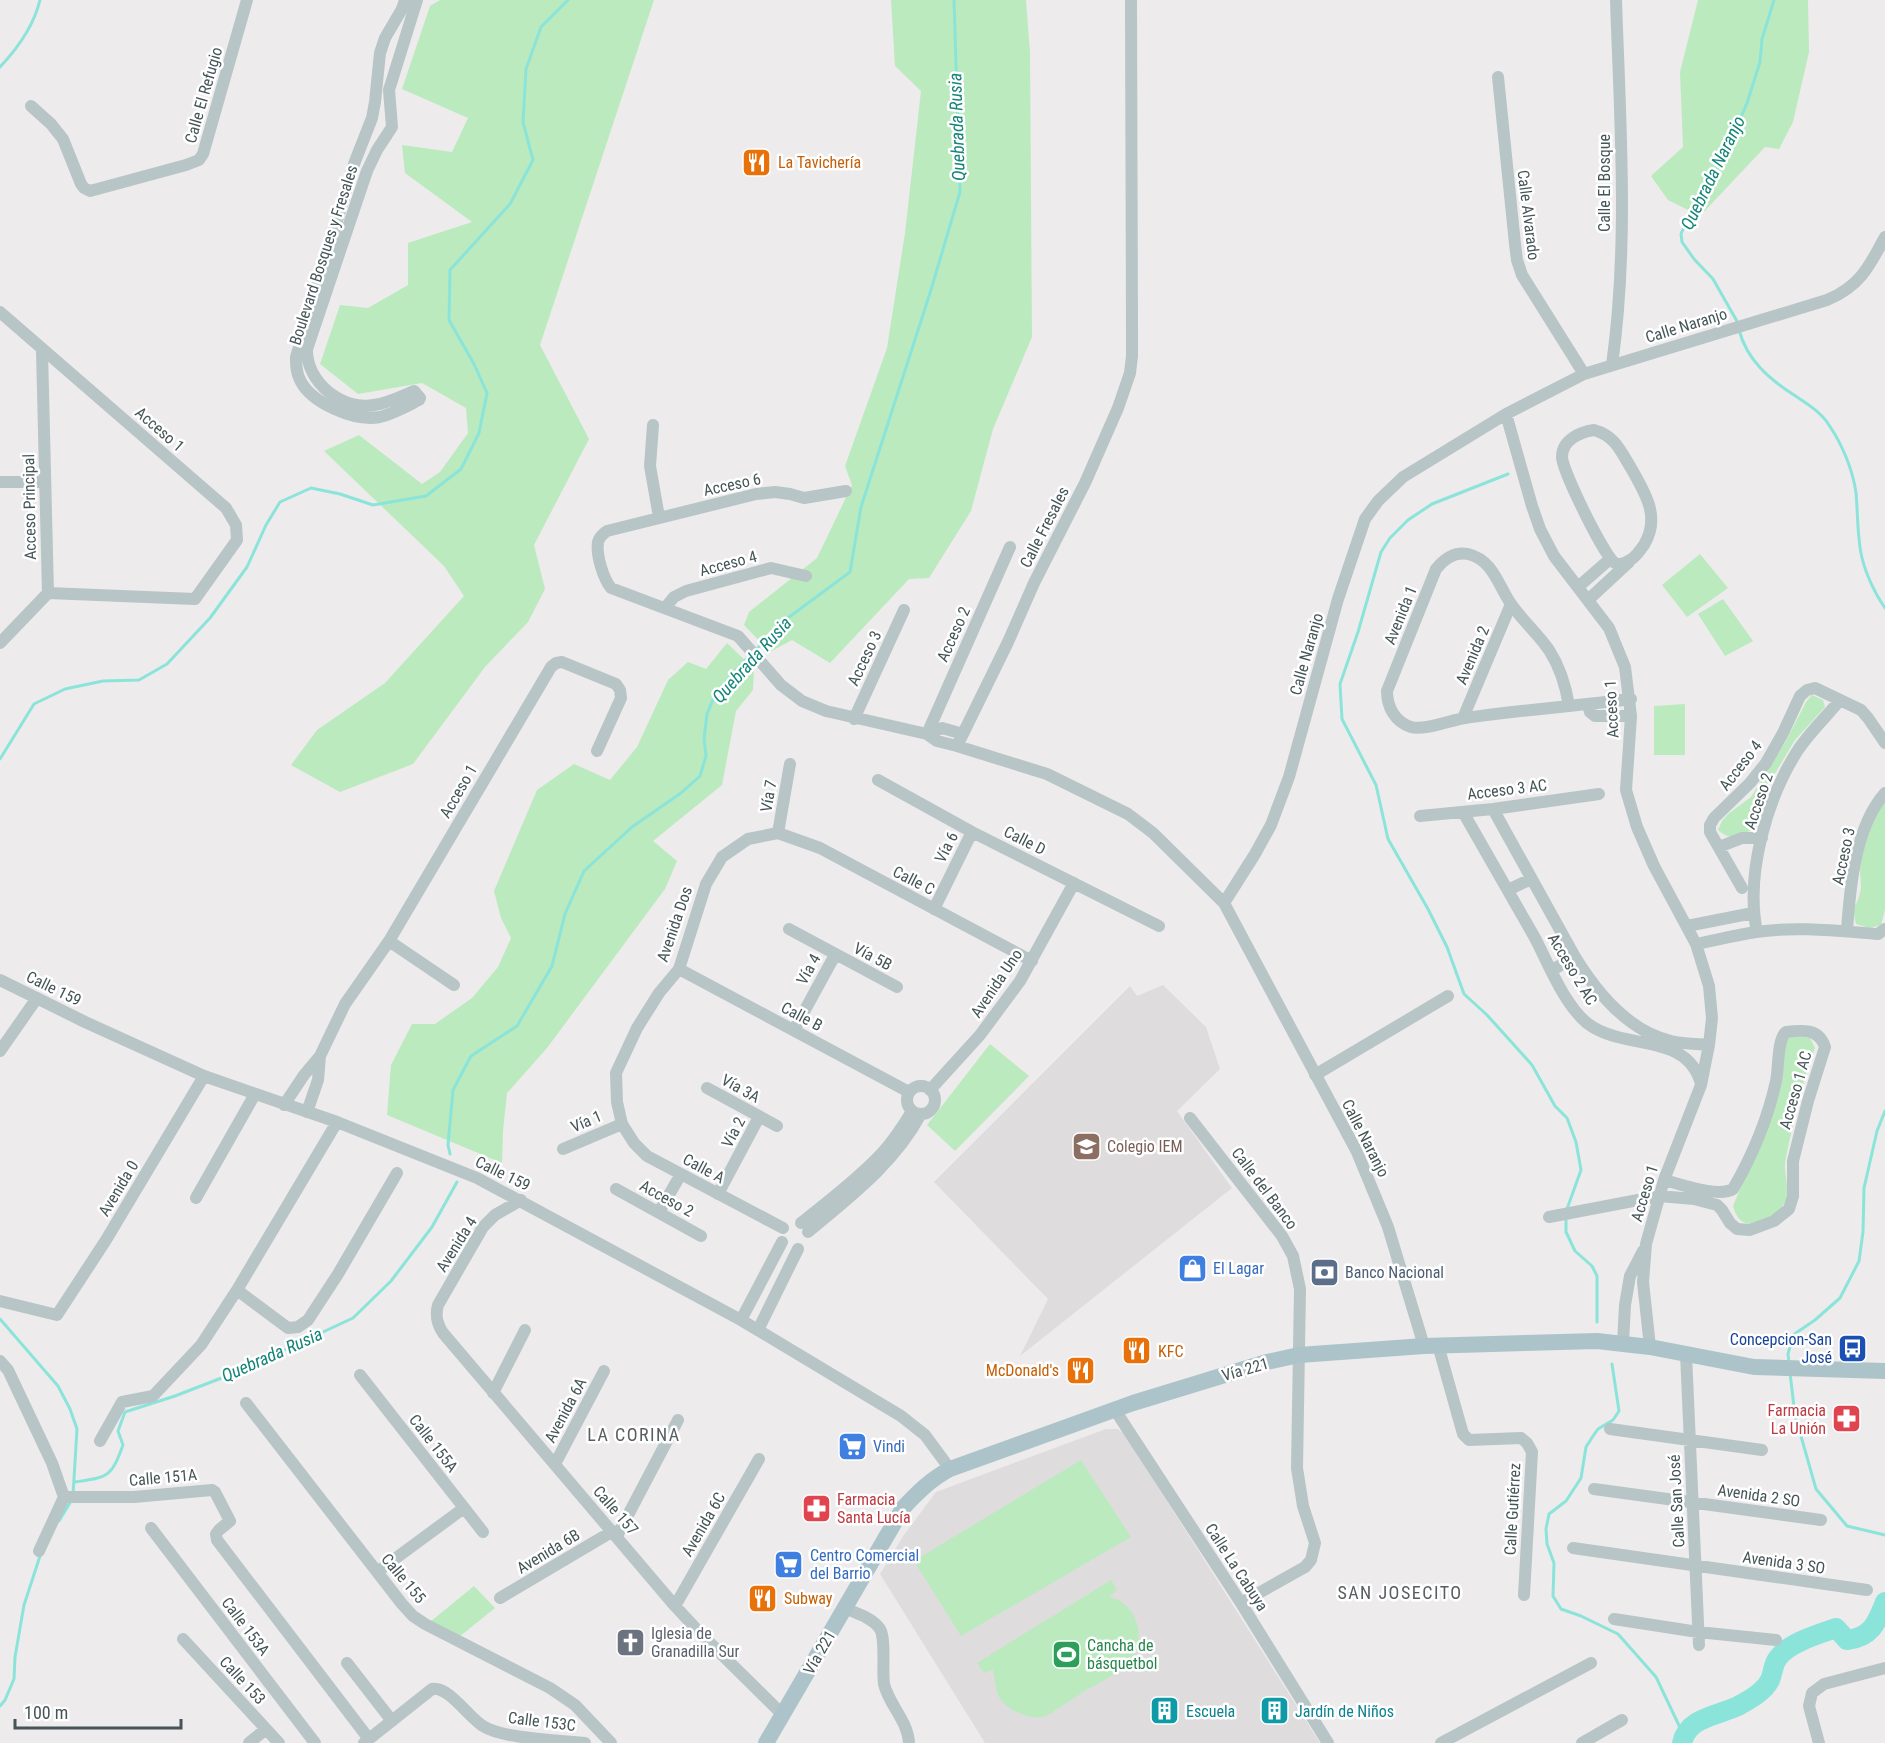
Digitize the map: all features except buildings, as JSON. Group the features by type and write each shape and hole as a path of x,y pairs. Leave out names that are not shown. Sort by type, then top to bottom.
{"main road":[{"name":"Vía 221","path":"766,1743 903,1508 919,1491 934,1477 950,1469 1116,1410 1267,1362 1299,1355 1431,1346 1597,1341 1650,1347 1754,1367 1885,1371"}],"street":[{"name":"Calle El Refugio","path":"31,106 58,131 81,184 90,191 175,169 199,160 203,154 248,0"},
{"name":"Boulevard Bosques y Fresales","path":"405,0 382,45 372,118 354,164 296,357 298,378 311,394 326,405 342,412 366,417 380,417 420,398 414,391 374,406 347,403 328,391 315,377 307,359 307,349 367,171 392,127 389,90 417,0"},
{"name":"Calle Fresales","path":"957,746 1034,583 1085,483 1118,408 1130,373 1132,356 1131,0"},
{"name":"Calle El Bosque","path":"1612,365 1621,278 1621,148 1616,0"},
{"name":"Calle Alvarado","path":"1498,77 1519,268 1584,374"},
{"name":"Calle Naranjo","path":"1431,1346 1372,1184 1224,903 1271,825 1288,777 1338,599 1365,519 1378,501 1403,477 1506,414 1584,374 1843,294 1868,269 1885,237"},
{"path":"0,312 42,351"},
{"name":"Acceso Principal","path":"42,351 48,593"},
{"name":"Acceso 1","path":"42,351 226,508 236,525 237,540 195,599 48,593"},
{"name":"Acceso 1","path":"1506,414 1540,529 1554,556 1609,628 1619,648 1631,699 1626,790 1637,827 1654,866 1696,944 1709,986 1712,1018 1701,1085 1664,1180 1646,1244 1643,1282 1650,1347"},
{"path":"653,425 650,466 659,517 607,531 601,535 598,540 598,552 604,575 611,588 733,634 741,639 781,685 802,701 826,711 927,734 937,741 1047,774 1128,814 1153,833 1224,903"},
{"path":"1588,600 1632,560 1638,554 1652,525 1647,497 1615,442 1606,433 1594,430 1584,431 1573,437 1566,445 1562,457 1565,468 1590,524 1610,559 1616,564 1632,560"},
{"path":"0,482 45,482"},
{"name":"Acceso 6","path":"659,517 756,494 775,492 804,498 846,491"},
{"name":"Acceso 2","path":"927,734 1010,547"},
{"name":"Avenida 1","path":"1569,706 1560,670 1550,651 1511,604 1484,561 1462,553 1442,561 1436,569 1387,691 1387,700 1396,717 1404,724 1414,728 1463,718 1631,699"},
{"path":"1578,587 1610,559"},
{"name":"Acceso 4","path":"665,609 674,597 686,591 771,568 806,576"},
{"path":"0,643 48,593"},
{"name":"Avenida 2","path":"1463,718 1511,604"},
{"name":"Acceso 3","path":"854,718 903,610"},
{"name":"Acceso 1","path":"284,1105 320,1056 345,1004 389,941 551,667 556,663 562,662 616,684 620,690 621,698 597,751"},
{"name":"Acceso 4","path":"1742,888 1710,831 1710,825 1766,763 1800,696 1807,690 1815,688 1840,700"},
{"path":"1840,700 1861,710 1885,743"},
{"name":"Acceso 2","path":"1757,932 1753,914 1754,890 1764,825 1784,774 1800,748 1840,700"},
{"name":"Avenida 1","path":"1588,705 1590,712 1595,716 1631,716"},
{"path":"927,734 942,728 963,734"},
{"name":"Vía 7","path":"778,833 790,764"},
{"name":"Calle D","path":"878,780 972,832 1159,926"},
{"name":"Acceso 3","path":"1847,930 1853,874 1860,842 1869,815 1885,793"},
{"name":"Acceso 3 AC","path":"1420,816 1493,809 1599,794"},
{"name":"Acceso 2 AC","path":"1493,809 1575,957 1598,990 1638,1029 1672,1042 1709,1045"},
{"name":"Acceso 2 AC","path":"1463,812 1571,1004 1587,1023 1601,1031 1633,1042 1671,1049 1682,1054 1692,1064 1701,1085"},
{"name":"Vía 6","path":"934,909 972,832"},
{"name":"Calle C","path":"778,833 820,848 1032,961"},
{"name":"Avenida Dos","path":"622,1124 616,1102 616,1073 637,1028 659,993 679,969 706,884 722,856 748,839 778,833"},
{"path":"1719,847 1742,838 1762,838"},
{"path":"1508,890 1531,879"},
{"name":"Avenida Uno","path":"930,1090 980,1035 1020,981 1074,884"},
{"path":"1687,926 1753,914"},
{"path":"1696,944 1757,932 1847,930 1878,934 1885,928"},
{"name":"Vía 5B","path":"789,929 897,987"},
{"path":"389,941 454,985"},
{"name":"Vía 4","path":"794,1030 835,955"},
{"path":"1552,969 1575,957"},
{"name":"Calle B","path":"679,969 909,1092"},
{"name":"Calle 159","path":"0,980 204,1076 337,1122 477,1178 521,1200 741,1320 901,1416 925,1435 950,1469"},
{"path":"1316,1076 1448,996"},
{"path":"0,1051 37,998"},
{"path":"1633,1042 1638,1029"},
{"name":"Acceso 1 AC","path":"1659,1196 1694,1198 1717,1205 1730,1223 1744,1230 1766,1225 1789,1209 1793,1196 1793,1161 1825,1047 1822,1038 1817,1034 1796,1031 1786,1032 1781,1038 1771,1099 1759,1133 1733,1189 1728,1192 1717,1192 1664,1180"},
{"name":"Acceso 1","path":"307,1112 318,1080 320,1056"},
{"name":"Avenida 0","path":"0,1301 57,1315 106,1240 204,1076"},
{"path":"920,1086 930,1090 934,1096 934,1102 929,1111 916,1112 908,1106 906,1099 914,1088 920,1086"},
{"name":"Vía 3A","path":"707,1088 777,1126"},
{"path":"196,1198 255,1095"},
{"path":"804,1228 876,1175 894,1155 912,1129 916,1112"},
{"name":"Vía 2","path":"718,1194 759,1117"},
{"name":"Calle del Banco","path":"1190,1118 1282,1236 1293,1256 1300,1289 1297,1468 1304,1506 1315,1543 1314,1552 1305,1567 1241,1604"},
{"path":"100,1442 122,1402 153,1396 198,1349 237,1290 337,1122"},
{"name":"Vía 1","path":"563,1149 622,1124"},
{"name":"Calle A","path":"622,1124 634,1143 647,1156 783,1228"},
{"path":"237,1290 288,1328 298,1328 308,1320 338,1274 397,1173"},
{"path":"659,1212 681,1174"},
{"name":"Acceso 2","path":"616,1189 701,1236"},
{"path":"1549,1217 1659,1196"},
{"name":"Avenida 4","path":"436,1318 438,1305 483,1227 495,1215 521,1200"},
{"path":"794,1222 804,1228 807,1243 798,1249 792,1250 786,1247 782,1242 783,1228 794,1222"},
{"path":"741,1320 782,1242"},
{"name":"Acceso 1","path":"1623,1343 1625,1305 1630,1276 1646,1244"},
{"path":"758,1330 798,1249"},
{"name":"Calle 157","path":"436,1318 443,1333 675,1606 700,1634 783,1714"},
{"path":"493,1393 525,1330"},
{"name":"Calle Gutiérrez","path":"1431,1346 1463,1434 1469,1440 1521,1438 1532,1452 1524,1595"},
{"name":"Calle San José","path":"1686,1354 1699,1646"},
{"path":"0,1361 8,1370 47,1453 64,1497 39,1551"},
{"name":"Avenida 6A","path":"555,1464 604,1371"},
{"name":"Calle 155A","path":"360,1375 483,1532"},
{"name":"Calle 155","path":"246,1403 413,1616 559,1694 575,1705 611,1743"},
{"name":"Calle La Cabuya","path":"1116,1410 1328,1743"},
{"path":"615,1533 678,1420"},
{"path":"1610,1429 1762,1450"},
{"name":"Avenida 6C","path":"675,1606 759,1459"},
{"name":"Avenida 2 SO","path":"1594,1489 1821,1520"},
{"name":"Calle 151A","path":"64,1497 134,1497 212,1490 215,1492 230,1521 216,1534 217,1540 366,1741"},
{"path":"378,1572 464,1508"},
{"name":"Calle 153A","path":"151,1528 315,1743"},
{"name":"Avenida 6B","path":"501,1598 615,1533"},
{"name":"Avenida 3 SO","path":"1573,1548 1867,1590"},
{"path":"844,1608 879,1627 883,1636 885,1687 908,1734 909,1743"},
{"path":"1614,1619 1698,1632 1776,1640"},
{"name":"Calle 153","path":"183,1639 279,1743"},
{"path":"347,1663 392,1721 366,1741"},
{"path":"1441,1743 1592,1663"},
{"path":"1819,1743 1809,1706 1812,1693 1824,1684 1885,1668"},
{"name":"Calle 153C","path":"392,1721 432,1689 440,1688 489,1730 585,1743"},
{"path":"1582,1743 1622,1720"},
{"path":"249,1743 266,1729"}],"shaded area":[{"name":"Colegio IEM","path":"1163,985 1206,1027 1220,1069 1177,1111 1232,1188 1020,1356 1048,1299 934,1182 1130,986 1137,996"},
{"path":"1106,1429 1117,1429 1124,1433 1320,1743 985,1743 880,1574 904,1535 936,1492"}],"green space":[{"path":"440,0 654,0 540,345 589,439 534,545 545,589 528,622 485,667 413,764 340,792 291,765 317,730 385,683 464,596 444,566 324,451 359,435 422,484 440,472 468,433 466,408 422,383 358,394 320,364 340,305 368,308 408,285 408,243 472,222 405,173 402,145 452,152 468,118 402,89 430,6"},
{"path":"891,0 1026,0 1030,53 1032,337 993,429 971,511 929,578 909,579 830,663 792,640 770,652 744,625 749,612 817,558 852,485 845,466 887,348 905,233 921,91 895,66"},
{"path":"1698,0 1808,0 1809,52 1793,122 1779,149 1765,147 1700,216 1668,200 1651,176 1683,147 1680,72"},
{"path":"1700,554 1728,588 1687,617 1662,585"},
{"path":"1723,599 1753,641 1725,656 1698,614"},
{"path":"727,643 754,669 753,690 736,711 722,785 653,841 677,861 665,889 547,1048 507,1093 502,1163 387,1115 391,1065 412,1024 435,1024 472,998 498,967 511,938 501,918 494,891 537,790 574,764 610,780 637,747 668,680 688,662 706,669"},
{"path":"1812,695 1823,700 1825,707 1795,740 1768,785 1756,827 1737,837 1723,834 1718,830 1722,821 1751,797"},
{"path":"1685,704 1685,755 1654,755 1654,706"},
{"path":"1885,798 1885,909 1881,925 1869,928 1856,924 1854,909 1861,890 1860,869 1863,851"},
{"path":"1791,1035 1810,1038 1815,1048 1802,1088 1786,1156 1786,1198 1779,1210 1771,1217 1761,1222 1747,1224 1739,1218 1733,1206 1743,1182 1786,1041"},
{"path":"990,1044 1029,1076 955,1151 927,1125"},
{"path":"1081,1460 1131,1537 961,1636 914,1561"},
{"path":"1111,1580 1117,1590 1109,1597 1127,1607 1137,1624 1138,1644 1129,1663 1043,1717 1025,1715 1012,1710 1002,1702 993,1670 984,1673 977,1663"},
{"path":"474,1586 495,1608 459,1637 430,1622"}],"waterway":[{"path":"0,67 24,36 34,18 40,0"},
{"path":"0,759 34,704 65,689 103,681 139,680 167,664 210,618 247,567 266,525 280,502 311,488 340,494 373,505 426,496 461,469 479,433 487,393 474,364 449,320 450,270 510,204 533,160 523,122 526,69 541,27 568,0"},
{"name":"Quebrada Rusia","path":"755,651 781,623 850,572 861,507 960,192 954,0"},
{"name":"Quebrada Naranjo","path":"1738,323 1713,279 1682,242 1681,234 1689,215 1725,154 1747,103 1760,62 1762,39 1774,0"},
{"name":"Quebrada Naranjo","path":"1739,330 1747,351 1760,368 1818,412 1826,420 1838,440 1850,466 1855,484 1862,558 1871,584 1885,608"},
{"path":"1508,474 1432,504 1408,520 1390,538 1381,552 1340,684 1342,719 1376,785 1388,839 1447,947 1464,994 1487,1015 1532,1065 1555,1106 1567,1118 1576,1142 1581,1170 1567,1209"},
{"name":"Quebrada Rusia","path":"450,1154 448,1145 453,1090 471,1056 517,1026 552,966 565,914 584,871 632,827 681,793 700,776 706,756 704,739 707,714 714,697 750,655"},
{"path":"1789,1363 1788,1354 1793,1335 1815,1320 1840,1298 1859,1261 1863,1232 1864,1188 1877,1131 1885,1111"},
{"name":"Quebrada Rusia","path":"75,1482 102,1477 111,1470 123,1445 118,1431 125,1412 237,1372 353,1318 391,1281 432,1227 457,1182"},
{"path":"1566,1218 1566,1232 1575,1251 1592,1266 1597,1276 1597,1322"},
{"path":"0,1319 58,1386 70,1409 77,1429 73,1495"},
{"path":"1612,1364 1619,1411 1613,1420 1598,1429 1593,1436 1586,1447 1581,1478 1566,1501 1549,1514 1546,1529 1547,1544 1554,1563 1553,1596 1561,1609 1618,1634 1656,1677 1684,1736"},
{"path":"1790,1373 1795,1415 1816,1489 1847,1526 1885,1535"},
{"path":"59,1521 71,1501"},
{"path":"0,1706 14,1679 15,1657 24,1605 41,1553"},
{"path":"1682,1743 1690,1728 1704,1718 1738,1706 1760,1692 1770,1680 1776,1660 1789,1648 1836,1628 1847,1640 1862,1636 1876,1622 1885,1602"}],"place":[{"name":"La Tavichería","path":"757,162"},
{"name":"Colegio IEM","path":"1086,1146"},
{"name":"El Lagar","path":"1192,1268"},
{"name":"Banco Nacional","path":"1324,1272"},
{"name":"Concepcion-San José","path":"1853,1348"},
{"name":"KFC","path":"1137,1351"},
{"name":"McDonald's","path":"1080,1370"},
{"name":"Farmacia La Unión","path":"1847,1419"},
{"name":"Vindi","path":"852,1446"},
{"name":"Farmacia Santa Lucía","path":"816,1508"},
{"name":"Centro Comercial del Barrio","path":"789,1564"},
{"name":"Subway","path":"763,1598"},
{"name":"Iglesia de Granadilla Sur","path":"630,1642"},
{"name":"Cancha de básquetbol","path":"1066,1654"},
{"name":"Escuela","path":"1165,1711"},
{"name":"Jardín de Niños","path":"1274,1711"}],"district":[{"name":"LA CORINA","path":"634,1435"},
{"name":"SAN JOSECITO","path":"1400,1593"}]}
